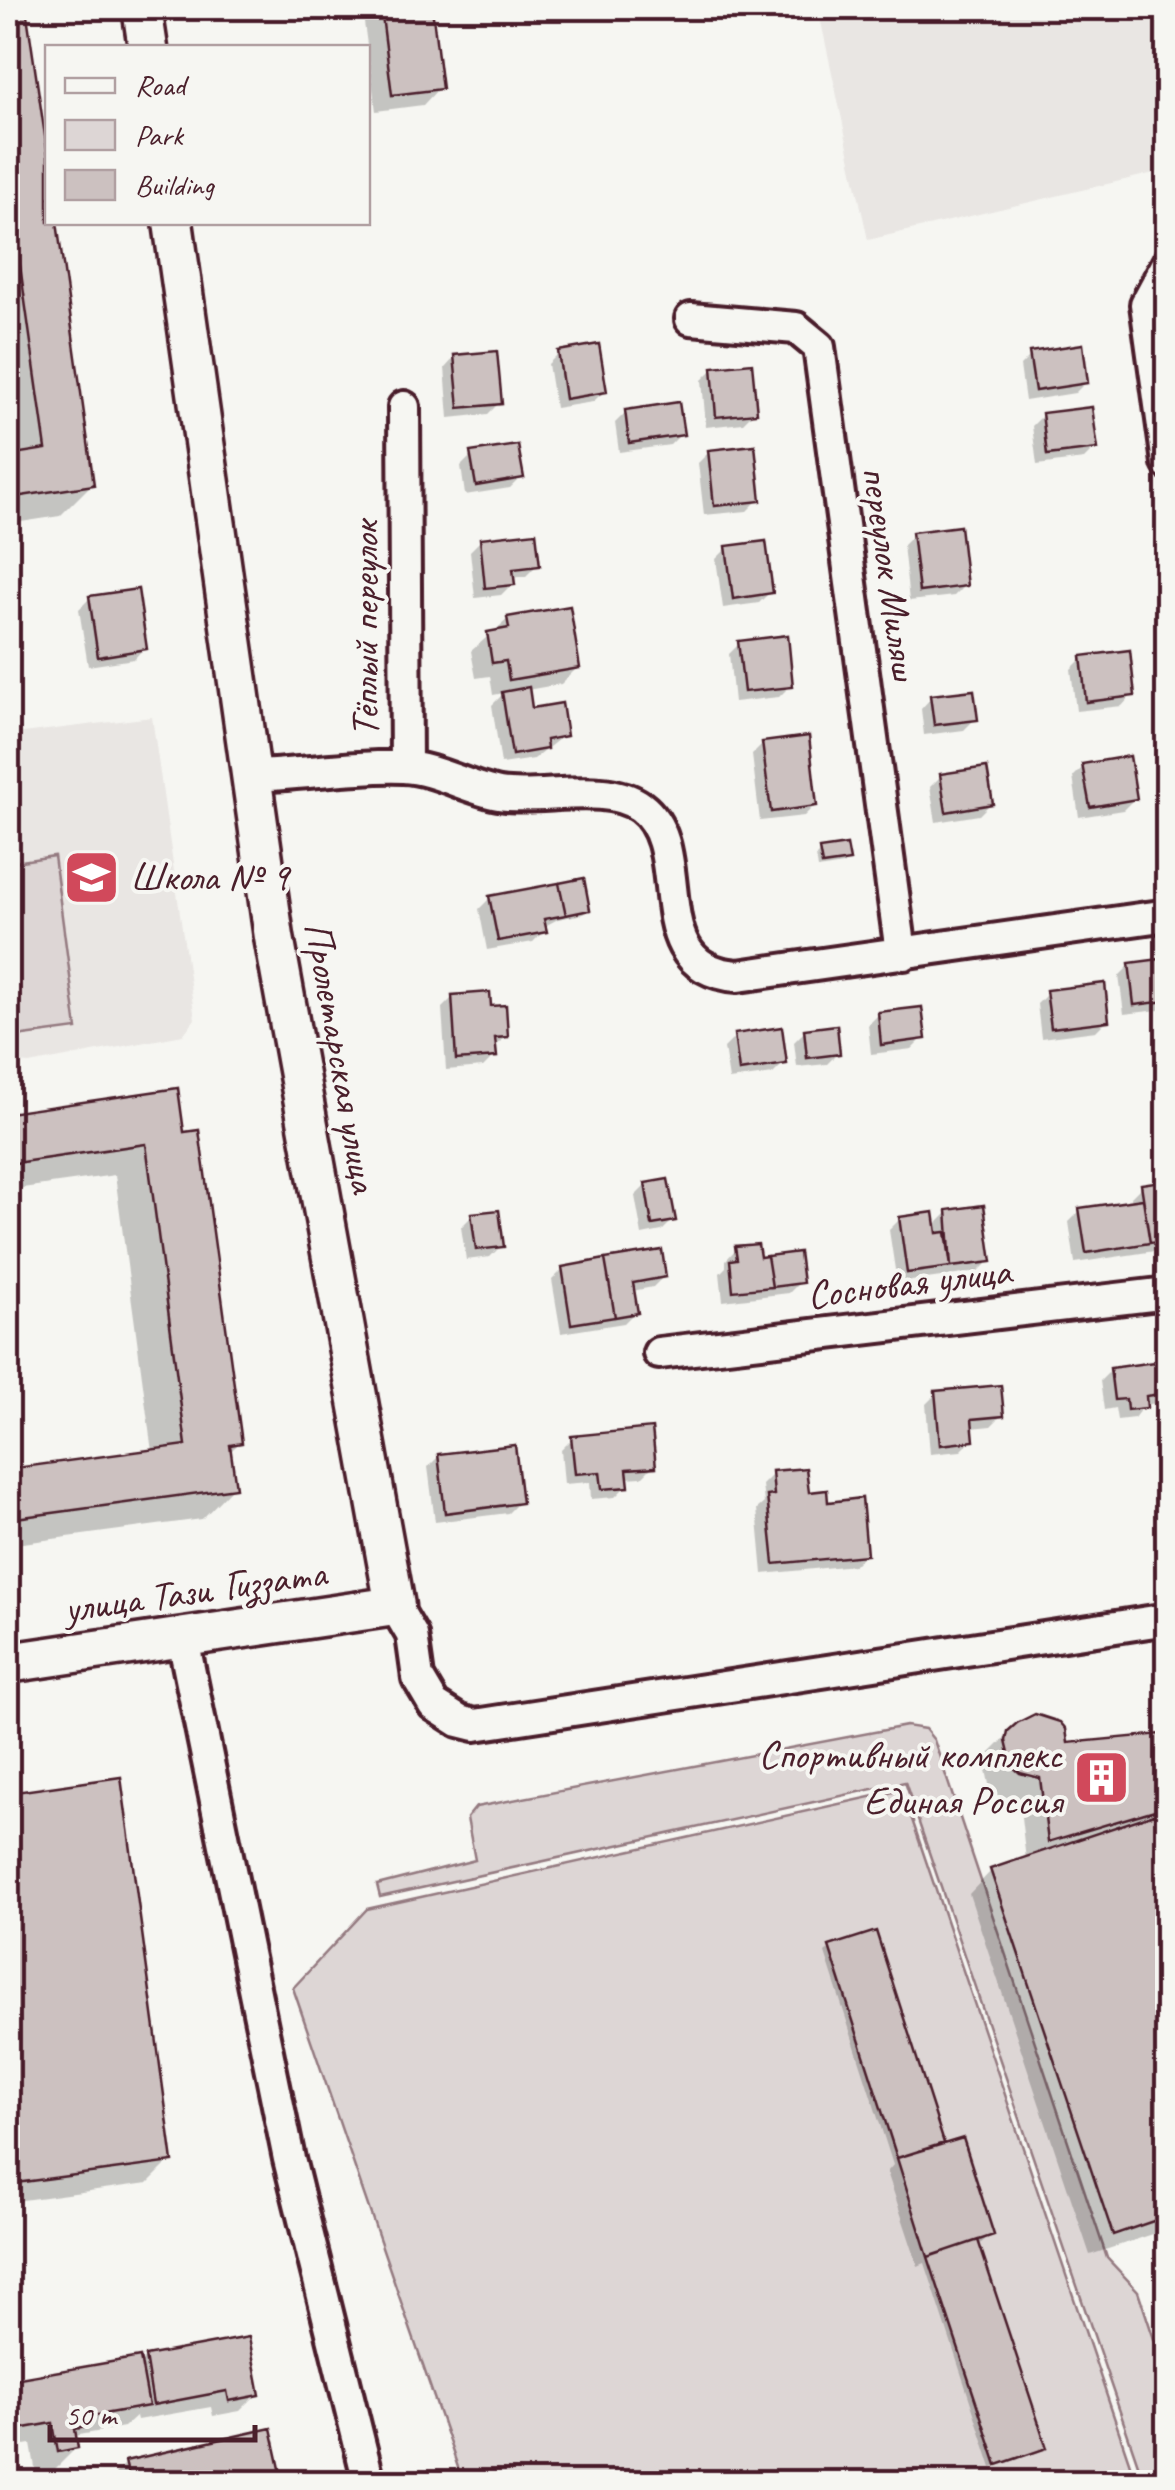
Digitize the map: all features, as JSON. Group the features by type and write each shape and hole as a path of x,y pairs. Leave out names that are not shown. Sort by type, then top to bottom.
{"street":[{"path":"142,8 148,45"},
{"name":"Пролетарская улица","path":"172,225 274,937 395,1606"},
{"path":"1168,262 1146,304 1168,464"},
{"name":"переулок Миляш","path":"691,318 796,328 820,347 902,950"},
{"name":"Тёплый переулок","path":"404,407 406,767 500,794 610,795 642,808 660,833 684,948 706,969 738,976 1168,915"},
{"path":"251,776 406,767"},
{"name":"Сосновая улица","path":"659,1353 1168,1294"},
{"path":"395,1606 412,1635 418,1678 434,1705 460,1722 474,1725 1168,1618"},
{"name":"улица Тази Гиззата","path":"8,1664 395,1606"},
{"path":"183,1639 289,2159 369,2482"}],"shaded area":[{"path":"818,8 1167,8 1167,170 868,240"},
{"name":"Школа № 9","path":"8,686 15,734 152,717 195,1019 183,1035 29,1064 8,1062"}],"green space":[{"path":"54,856 77,1029 8,1038 8,863"},
{"path":"906,1726 925,1729 934,1740 1107,2258 1138,2291 1167,2378 1167,2482 1144,2482 905,1782 380,1897 377,1885 475,1860 467,1818 476,1807"},
{"path":"902,1790 1136,2482 463,2482 293,1988 367,1909"}],"building":[{"path":"8,8 26,8 45,136 45,225 57,225 94,485 8,498 8,455 46,449 8,181"},
{"path":"381,8 432,8 442,89 392,95"},
{"path":"599,344 607,392 565,399 558,351"},
{"path":"1083,344 1088,383 1035,391 1029,352"},
{"path":"497,351 502,404 459,408 454,355"},
{"path":"752,363 757,413 716,417 712,367"},
{"path":"679,402 684,435 629,443 625,410"},
{"path":"1092,407 1098,449 1047,455 1042,413"},
{"path":"518,445 524,478 476,486 470,452"},
{"path":"755,445 761,501 714,506 708,450"},
{"path":"960,526 967,586 919,592 912,532"},
{"path":"536,532 540,566 513,569 515,585 485,588 480,538"},
{"path":"766,541 773,593 733,599 726,546"},
{"path":"138,589 147,649 98,657 89,596"},
{"path":"570,606 580,668 509,680 506,661 492,663 487,632 509,628 507,617"},
{"path":"788,635 793,687 744,692 738,641"},
{"path":"1130,650 1135,696 1086,702 1081,656"},
{"path":"529,687 532,708 562,703 567,736 546,740 547,749 512,755 502,692"},
{"path":"974,690 978,720 934,725 930,695"},
{"path":"809,736 817,806 771,812 762,742"},
{"path":"1130,756 1137,799 1090,807 1082,764"},
{"path":"987,767 993,804 946,812 940,774"},
{"path":"847,845 850,861 822,865 819,849"},
{"path":"584,878 590,910 566,915 559,883"},
{"path":"559,883 566,915 544,919 547,932 498,941 489,896"},
{"path":"1168,958 1168,1001 1134,1005 1129,963"},
{"path":"1105,983 1109,1021 1051,1028 1046,990"},
{"path":"490,992 491,1006 506,1005 508,1037 495,1038 497,1057 456,1060 452,995"},
{"path":"922,1007 926,1039 881,1045 878,1012"},
{"path":"837,1025 840,1054 807,1058 804,1029"},
{"path":"782,1027 787,1064 739,1071 734,1034"},
{"path":"178,1088 184,1132 199,1130 242,1443 230,1445 236,1488 8,1519 8,1469 186,1445 146,1144 8,1164 8,1113"},
{"path":"668,1179 676,1221 652,1225 645,1183"},
{"path":"1168,1180 1168,1241 1150,1243 1141,1184"},
{"path":"1143,1199 1150,1243 1086,1253 1079,1208"},
{"path":"984,1205 992,1262 951,1267 947,1210"},
{"path":"499,1210 504,1247 476,1250 471,1213"},
{"path":"934,1212 937,1233 946,1232 951,1267 907,1273 899,1217"},
{"path":"758,1244 760,1257 767,1256 772,1287 733,1291 730,1260 737,1259 735,1246"},
{"path":"662,1250 666,1277 633,1283 638,1313 615,1317 605,1259"},
{"path":"799,1252 803,1283 772,1287 767,1256"},
{"path":"605,1259 615,1317 571,1324 562,1267"},
{"path":"1162,1361 1166,1393 1146,1396 1147,1408 1127,1410 1126,1399 1114,1400 1110,1368"},
{"path":"1162,1361 1168,1361 1167,1404 1166,1393"},
{"path":"1001,1385 1004,1416 972,1419 974,1441 940,1445 935,1391"},
{"path":"652,1428 656,1467 627,1469 629,1487 602,1489 600,1472 575,1474 571,1436"},
{"path":"515,1445 522,1503 445,1513 438,1454"},
{"path":"806,1468 809,1492 827,1490 828,1502 862,1498 867,1555 774,1564 767,1496 774,1495 772,1471"},
{"name":"Спортивный комплекс Единая Россия","path":"1035,1714 1060,1722 1066,1729 1068,1743 1161,1734 1168,1806 1048,1842 1040,1778 1020,1773 1012,1766 1006,1741 1008,1731"},
{"path":"1168,1735 1168,1774 1162,1736"},
{"path":"121,1777 173,2162 8,2184 8,1793"},
{"path":"1154,1814 1168,1854 1168,2216 1113,2235 990,1869"},
{"path":"876,1931 944,2143 897,2158 829,1946"},
{"path":"963,2138 994,2235 928,2257 897,2158"},
{"path":"978,2240 1047,2448 997,2465 928,2257"},
{"path":"249,2337 260,2395 229,2401 227,2391 153,2405 145,2356"},
{"path":"140,2357 149,2406 86,2417 87,2427 75,2429 78,2448 58,2452 53,2423 8,2431 8,2380"},
{"path":"271,2428 283,2482 130,2482 125,2461"}],"place":[{"name":"Школа № 9","path":"91,877"},
{"name":"Спортивный комплекс Единая Россия","path":"1101,1778"}]}
